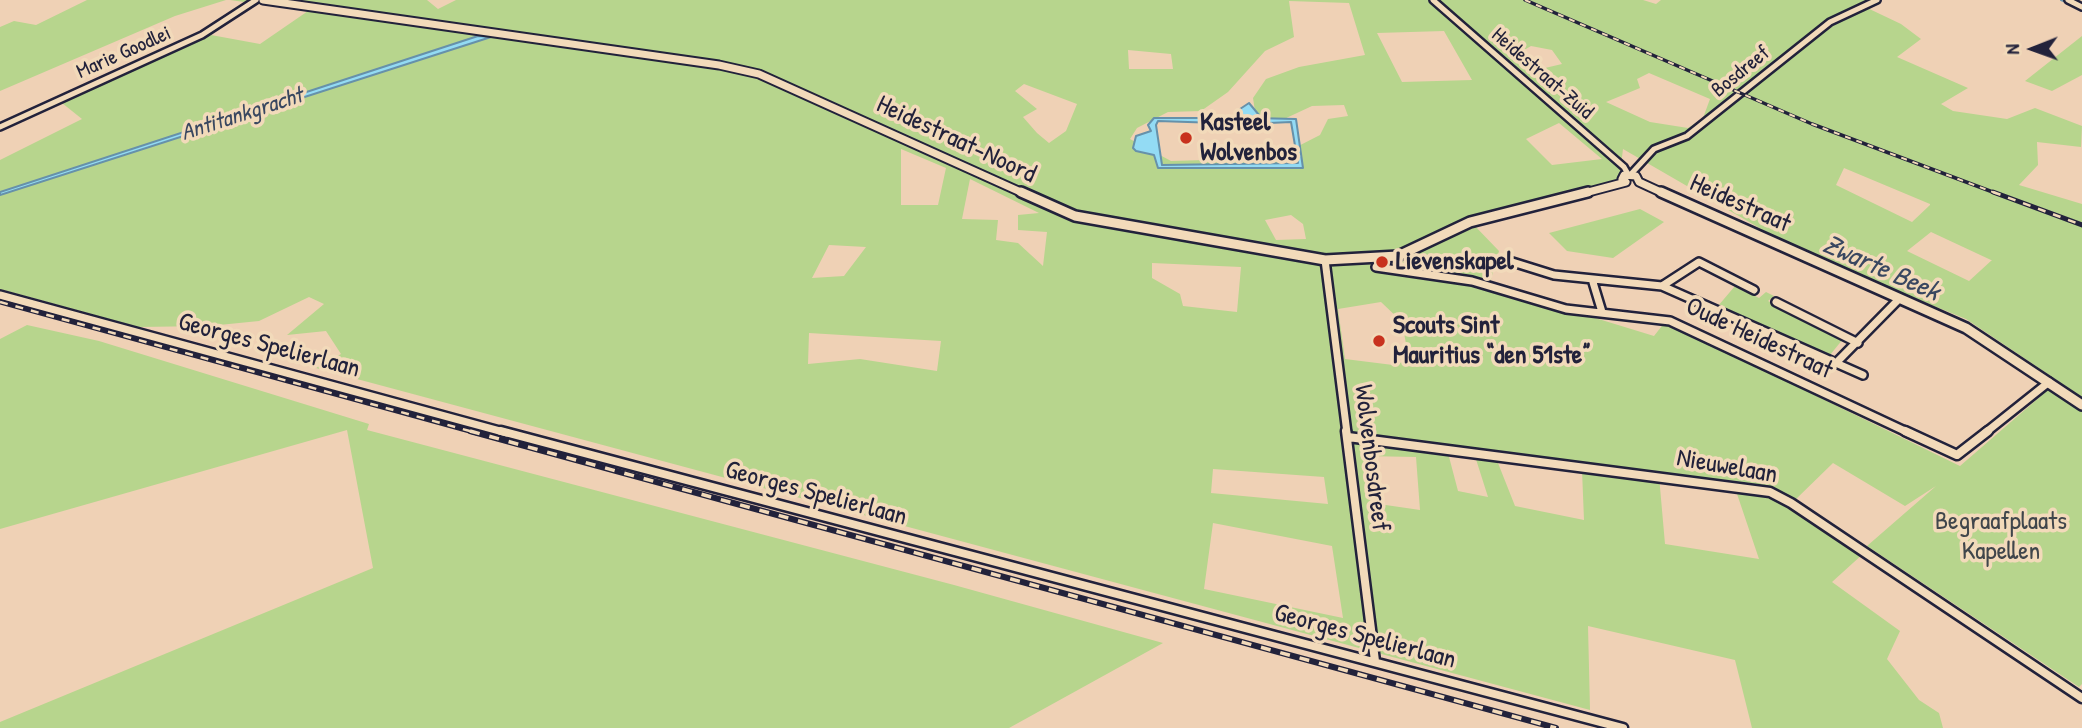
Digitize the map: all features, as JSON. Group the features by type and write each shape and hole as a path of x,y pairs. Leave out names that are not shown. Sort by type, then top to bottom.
{"street":[{"name":"Marie Goodlei","path":"0,127 202,35 256,0"},
{"name":"Heidestraat-Noord","path":"263,0 719,65 759,74 1075,216 1325,260 1398,256 1470,222 1622,185 1628,177"},
{"name":"Heidestraat-Zuid","path":"1433,0 1616,160 1628,177"},
{"name":"Bosdreef","path":"1628,177 1654,149 1687,135 1830,22 1844,13 1877,0"},
{"path":"2068,0 2082,7"},
{"name":"Heidestraat","path":"1628,177 1633,184 1639,182 1966,328 2082,405"},
{"name":"Wolvenbosdreef","path":"1325,260 1375,661"},
{"path":"1506,260 1554,275 1662,286 1863,375"},
{"path":"1662,286 1699,262 1754,290"},
{"name":"Oude Heidestraat","path":"1376,267 1472,281 1566,309 1670,321 1957,455 2049,382"},
{"path":"1592,279 1602,312"},
{"name":"Georges Spelierlaan","path":"0,295 744,497 1623,728"},
{"path":"1837,362 1899,299"},
{"path":"1776,302 1858,343"},
{"name":"Nieuwelaan","path":"1348,437 1770,492 1801,509 2082,698"}],"green space":[{"path":"87,0 226,0 175,16 0,91 0,27 14,21 36,25"},
{"name":"Begraafplaats Kapellen","path":"230,0 427,0 438,9 456,0 1643,0 1656,4 1661,0 1870,0 1861,5 1901,24 1921,39 1897,57 1968,88 1941,104 1953,111 2007,119 2035,108 2082,126 2081,147 2037,142 2038,165 2019,185 2082,204 2082,397 1966,319 1801,252 1623,149 1619,181 1473,224 1499,251 1490,283 1458,276 1654,336 1665,322 1960,466 2049,389 2082,411 2082,684 2079,687 1867,546 1936,486 1905,506 1833,463 1794,501 1864,553 1832,582 1900,631 1887,659 1919,700 1939,713 1943,728 1752,728 1735,660 1588,626 1590,710 316,368 341,354 326,331 287,335 324,304 309,297 259,321 209,326 138,327 0,289 0,160 82,119 62,103 211,35 260,44 308,11","holes":["1289,1 1349,3 1365,55 1299,67 1266,79 1253,98 1256,118 1282,120 1312,106 1344,105 1348,116 1328,119 1320,135 1275,158 1171,161 1130,139 1137,128 1168,112 1201,111 1228,92 1265,51 1294,37","1444,31 1472,80 1402,82 1377,33","1531,46 1552,50 1562,64 1545,68 1519,53","1128,50 1171,54 1173,69 1129,69","1649,73 1710,99 1703,118 1688,128 1650,122 1606,102 1640,88 1637,79","1024,84 1077,104 1066,131 1049,143 1023,117 1037,109 1015,91","1559,123 1602,159 1552,165 1526,139","901,149 946,168 938,205 901,205","1844,168 1930,204 1912,222 1836,185","970,179 1039,213 1018,215 1018,230 1047,232 1043,266 1018,243 996,240 998,220 962,219","1291,215 1303,224 1306,239 1276,240 1265,220","1931,232 1992,260 1969,281 1907,251","829,245 866,247 844,276 812,278","1152,263 1241,267 1237,312 1183,306 1180,294 1152,278","1381,302 1402,322 1409,360 1393,365 1345,359 1338,309","809,333 941,341 937,371 860,359 808,364","1448,453 1474,453 1488,497 1458,491","1364,456 1416,457 1420,510 1372,503","1496,458 1582,470 1584,520 1515,506","1213,469 1324,477 1328,504 1211,493","1659,476 1735,488 1759,559 1665,544","1213,523 1332,546 1343,618 1204,589"]},
{"path":"2082,36 2082,75 2052,91 2025,81"},
{"path":"1640,209 1664,222 1613,258 1567,251 1549,233"},
{"path":"1735,286 1759,298 1766,292 1774,296 1768,301 1843,339 1830,355 1718,306"},
{"path":"27,325 99,341 369,424 367,430 1163,643 1009,728 0,728 0,722 373,568 347,430 0,529 0,339"}],"water":[{"name":"Antitankgracht","path":"478,36 491,37 0,195 0,192"},
{"path":"1249,103 1259,115 1254,118 1296,119 1303,168 1158,168 1154,155 1133,148 1136,136 1151,131 1148,125 1154,118 1233,118 1240,116 1240,109","holes":["1158,121 1247,124 1291,122 1298,163 1162,165 1156,125"]}],"waterway":[{"path":"2061,0 2071,4"}],"railway":[{"path":"1525,0 1812,124 1998,194"},
{"path":"1993,192 2082,225"},
{"path":"0,302 477,433"},
{"path":"470,431 1556,728"}],"place":[{"name":"Kasteel Wolvenbos","path":"1186,138"},
{"name":"Lievenskapel","path":"1382,262"},
{"name":"Scouts Sint Mauritius “den 51ste”","path":"1379,341"}],"water label":[{"name":"Zwarte Beek","path":"1881,269"}]}
